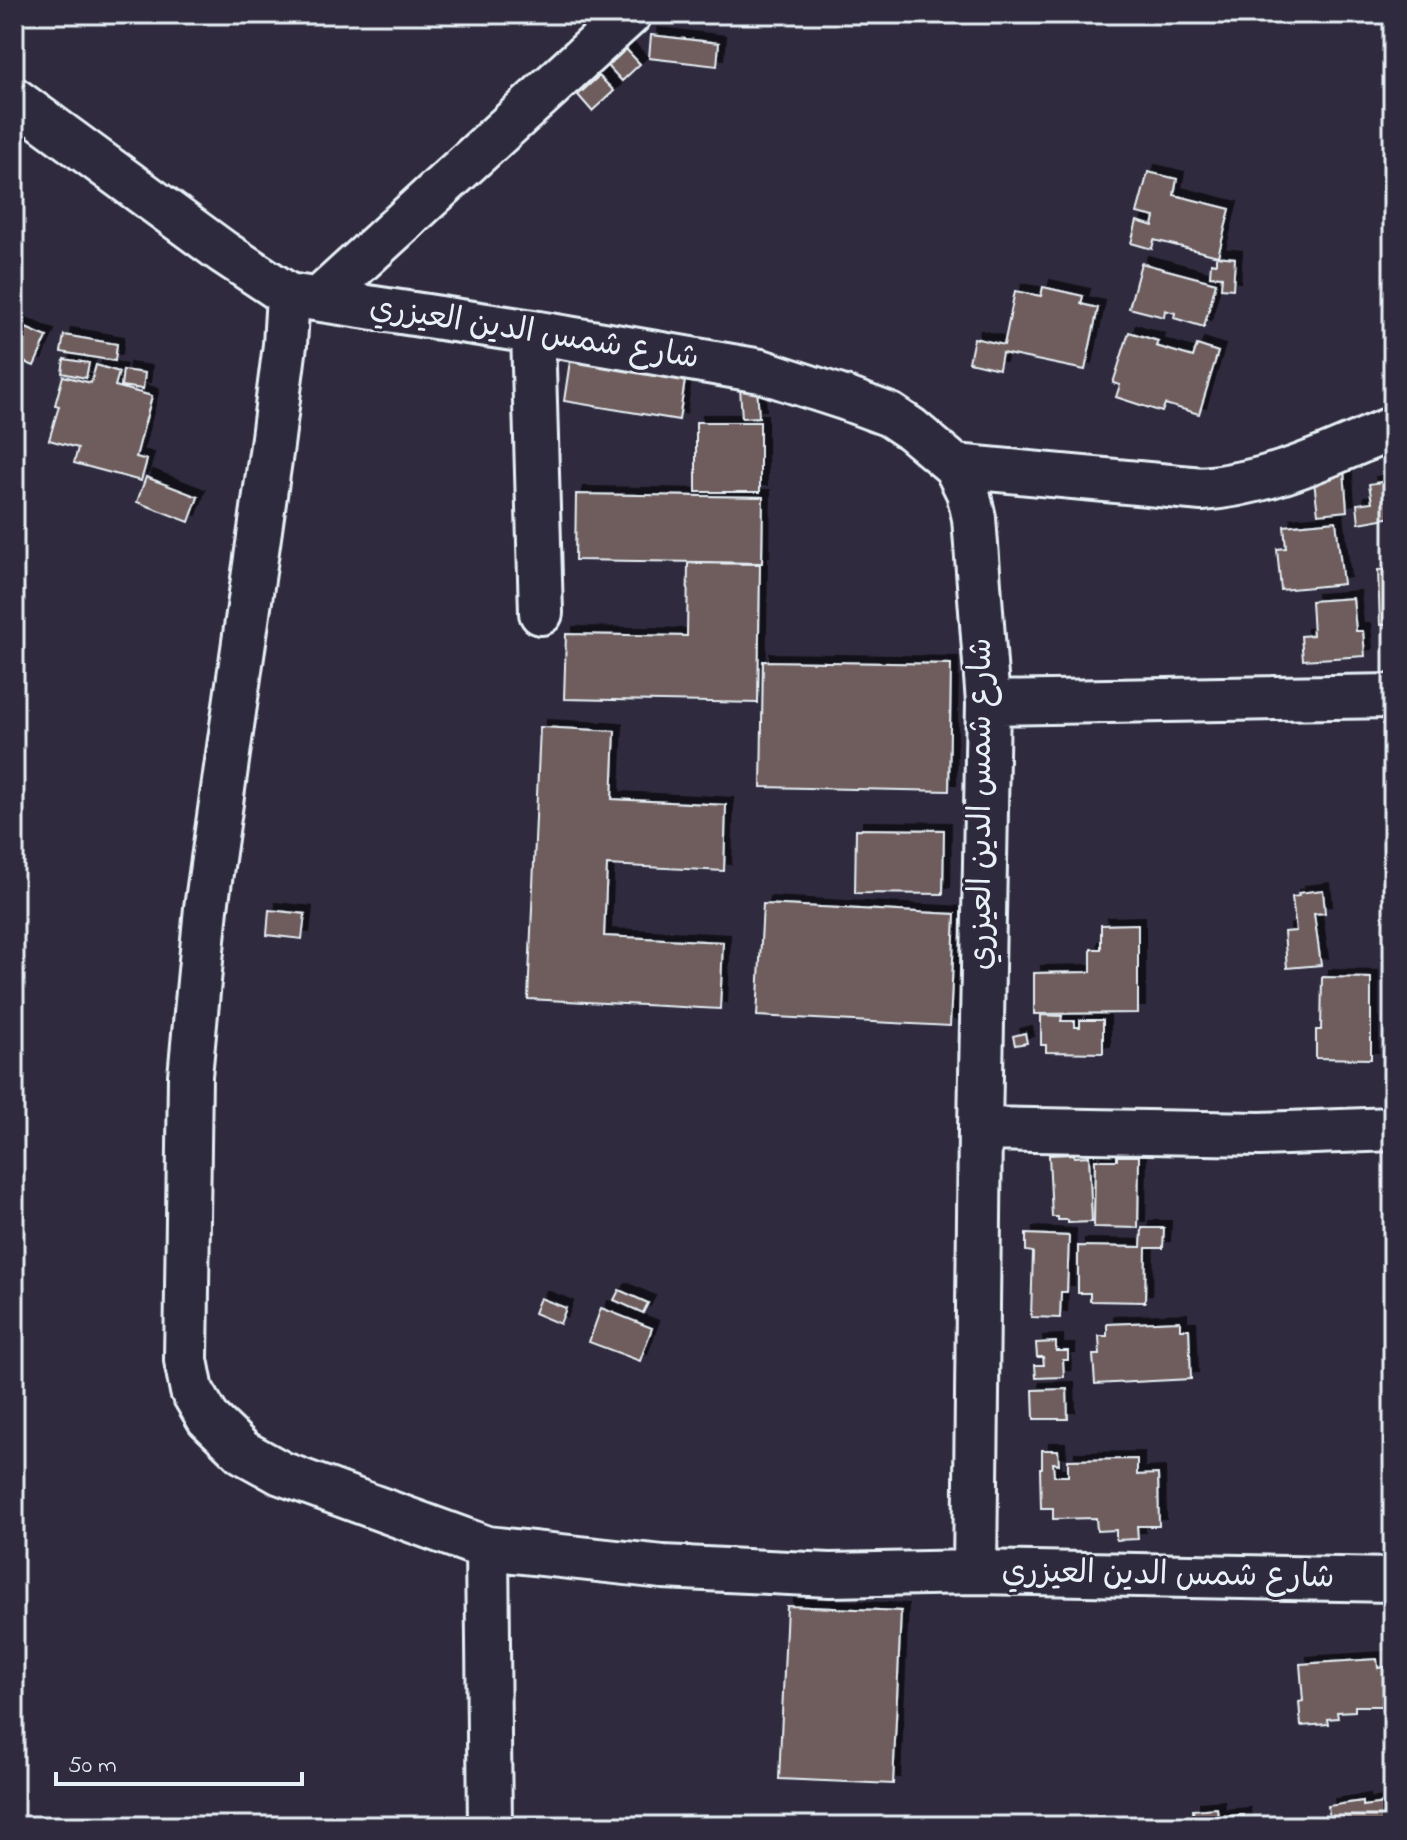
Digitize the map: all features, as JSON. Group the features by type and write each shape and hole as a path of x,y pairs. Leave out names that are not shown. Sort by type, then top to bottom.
{"street":[{"path":"630,14 303,297 285,345 204,923 190,1076 186,1360 192,1391 208,1418 243,1452 281,1473 487,1548 663,1567 830,1575 975,1572"},
{"name":"شارع شمس الدين العيزري","path":"14,99 223,252 303,297 533,332 775,375 890,415 955,466 968,492 974,518 988,703 975,1572 1393,1580"},
{"path":"533,332 541,613"},
{"path":"955,466 1175,487 1226,487 1282,474 1393,428"},
{"path":"988,703 1393,696"},
{"path":"980,1129 1260,1134 1393,1129"},
{"path":"487,1548 490,1826"}],"building":[{"path":"651,35 719,43 717,66 649,58"},
{"path":"626,49 640,64 622,81 608,66"},
{"path":"599,76 614,91 592,111 578,95"},
{"path":"1148,172 1177,179 1174,195 1230,209 1218,256 1154,240 1152,249 1131,243 1137,221 1153,226 1155,217 1137,213"},
{"path":"1216,256 1235,258 1233,289 1221,288 1222,277 1210,276 1211,263 1216,264"},
{"path":"1141,263 1216,283 1204,327 1174,318 1175,313 1165,310 1164,317 1129,308"},
{"path":"1043,287 1083,296 1081,304 1098,308 1085,370 1002,353 999,369 969,362 974,338 1004,345 1015,291 1041,296"},
{"path":"14,323 47,337 34,366 14,358"},
{"path":"1129,332 1158,341 1156,346 1193,357 1197,345 1218,352 1199,414 1165,404 1162,412 1116,397 1120,385 1113,383"},
{"path":"64,335 117,344 115,361 61,352"},
{"path":"64,359 89,363 86,378 62,373"},
{"path":"570,361 685,380 679,420 564,401"},
{"path":"96,365 119,372 115,386 152,396 136,457 147,460 141,481 74,463 78,448 49,440 59,406 55,405 63,376 91,383"},
{"path":"123,370 145,373 143,389 121,386"},
{"path":"757,387 759,417 742,418 740,388"},
{"path":"696,422 760,422 760,492 696,492"},
{"path":"1344,470 1347,511 1318,514 1313,473"},
{"path":"146,477 198,497 189,522 137,502"},
{"path":"1393,480 1393,517 1359,523 1357,504 1372,502 1369,484"},
{"path":"576,494 763,497 762,563 575,560"},
{"path":"1336,521 1343,584 1281,590 1277,549 1286,548 1284,526"},
{"path":"688,563 760,564 758,703 564,699 566,634 687,636"},
{"path":"1393,569 1393,625 1380,625 1378,570"},
{"path":"1353,598 1356,631 1363,631 1365,656 1303,660 1301,636 1313,635 1311,601"},
{"path":"763,661 951,664 949,791 761,787"},
{"path":"540,727 615,731 612,799 726,805 724,871 607,865 604,936 723,942 720,1009 528,999"},
{"path":"856,829 944,830 943,894 855,893"},
{"path":"1323,890 1325,913 1314,914 1321,965 1287,968 1284,932 1296,931 1292,897 1299,896 1298,893"},
{"path":"763,904 955,914 950,1026 757,1016"},
{"path":"269,910 305,914 302,939 267,935"},
{"path":"1138,924 1138,1013 1034,1014 1034,973 1091,972 1091,949 1101,949 1101,925"},
{"path":"1322,977 1371,978 1371,1059 1316,1058 1316,1030 1321,1030"},
{"path":"1041,1015 1062,1016 1061,1021 1075,1021 1075,1027 1080,1027 1080,1020 1103,1020 1103,1053 1046,1052 1046,1045 1041,1045"},
{"path":"1025,1033 1027,1043 1015,1045 1013,1036"},
{"path":"1074,1154 1074,1157 1089,1156 1092,1222 1068,1223 1068,1220 1052,1217 1049,1155"},
{"path":"1117,1156 1139,1156 1138,1228 1094,1227 1095,1160 1117,1160"},
{"path":"1142,1228 1164,1228 1163,1248 1146,1248 1145,1302 1090,1301 1090,1293 1078,1293 1078,1246 1141,1247"},
{"path":"1026,1234 1069,1236 1067,1292 1061,1292 1060,1318 1031,1317 1033,1252 1026,1251"},
{"path":"619,1290 648,1303 643,1313 614,1300"},
{"path":"540,1298 566,1308 560,1324 534,1313"},
{"path":"601,1308 652,1328 640,1361 589,1342"},
{"path":"1180,1321 1180,1329 1189,1329 1191,1379 1095,1384 1093,1355 1100,1355 1099,1336 1107,1336 1107,1324"},
{"path":"1056,1342 1056,1351 1068,1351 1068,1360 1063,1360 1064,1377 1036,1378 1035,1365 1044,1365 1043,1357 1037,1357 1036,1343"},
{"path":"1067,1389 1068,1419 1034,1419 1033,1390"},
{"path":"1042,1450 1058,1450 1059,1464 1053,1463 1054,1476 1068,1476 1068,1460 1137,1459 1137,1475 1158,1474 1159,1526 1137,1526 1138,1539 1116,1540 1116,1530 1097,1531 1096,1518 1053,1519 1053,1508 1041,1508"},
{"path":"787,1606 901,1611 893,1784 779,1779"},
{"path":"1377,1659 1378,1668 1392,1666 1393,1711 1384,1711 1384,1706 1355,1706 1355,1711 1337,1712 1338,1718 1327,1719 1328,1724 1301,1726 1299,1702 1303,1701 1300,1664"},
{"path":"1363,1801 1363,1806 1391,1802 1392,1826 1331,1826 1328,1806"},
{"path":"1217,1808 1218,1817 1243,1815 1244,1826 1194,1826 1193,1810"}]}
